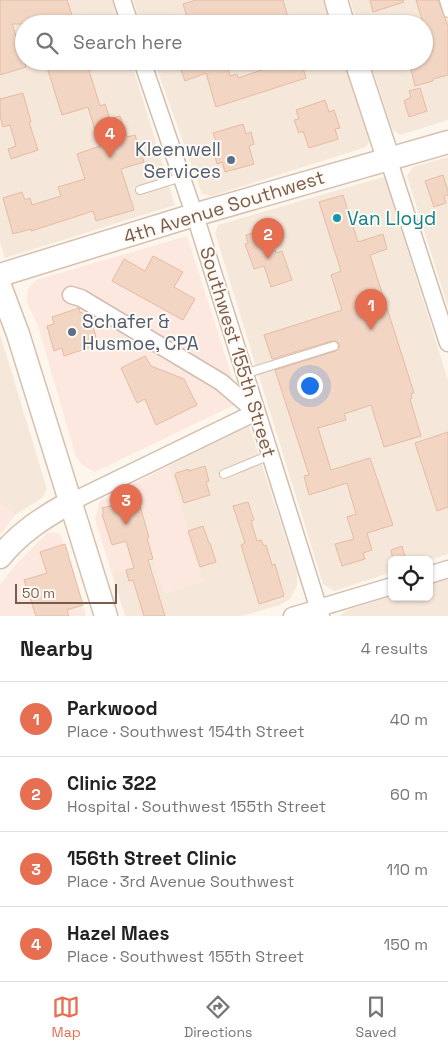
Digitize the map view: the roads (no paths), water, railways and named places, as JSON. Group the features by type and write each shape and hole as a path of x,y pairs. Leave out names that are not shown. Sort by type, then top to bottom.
{"street":[{"path":"122,0 127,15"},
{"path":"336,0 341,15"},
{"name":"Southwest 155th Street","path":"145,70 194,214 320,612"},
{"path":"359,70 448,343"},
{"name":"4th Avenue Southwest","path":"0,275 194,214 448,142"},
{"path":"0,286 18,334 106,616"},
{"path":"0,557 32,526 49,513 256,412 221,382 81,298 71,295"},
{"path":"433,574 448,569"},
{"path":"292,616 320,612 388,587"}],"lane":[{"path":"444,0 448,13"},
{"path":"140,190 182,178"},
{"path":"244,374 334,346"},
{"path":"224,474 270,455"}],"place":[{"name":"Hazel Maes","path":"110,158"},
{"name":"Kleenwell Services","path":"231,160"},
{"name":"Van Lloyd","path":"337,218"},
{"name":"Clinic 322","path":"268,259"},
{"name":"Parkwood","path":"371,330"},
{"name":"Schafer & Husmoe, CPA","path":"72,332"},
{"name":"156th Street Clinic","path":"126,525"}]}
